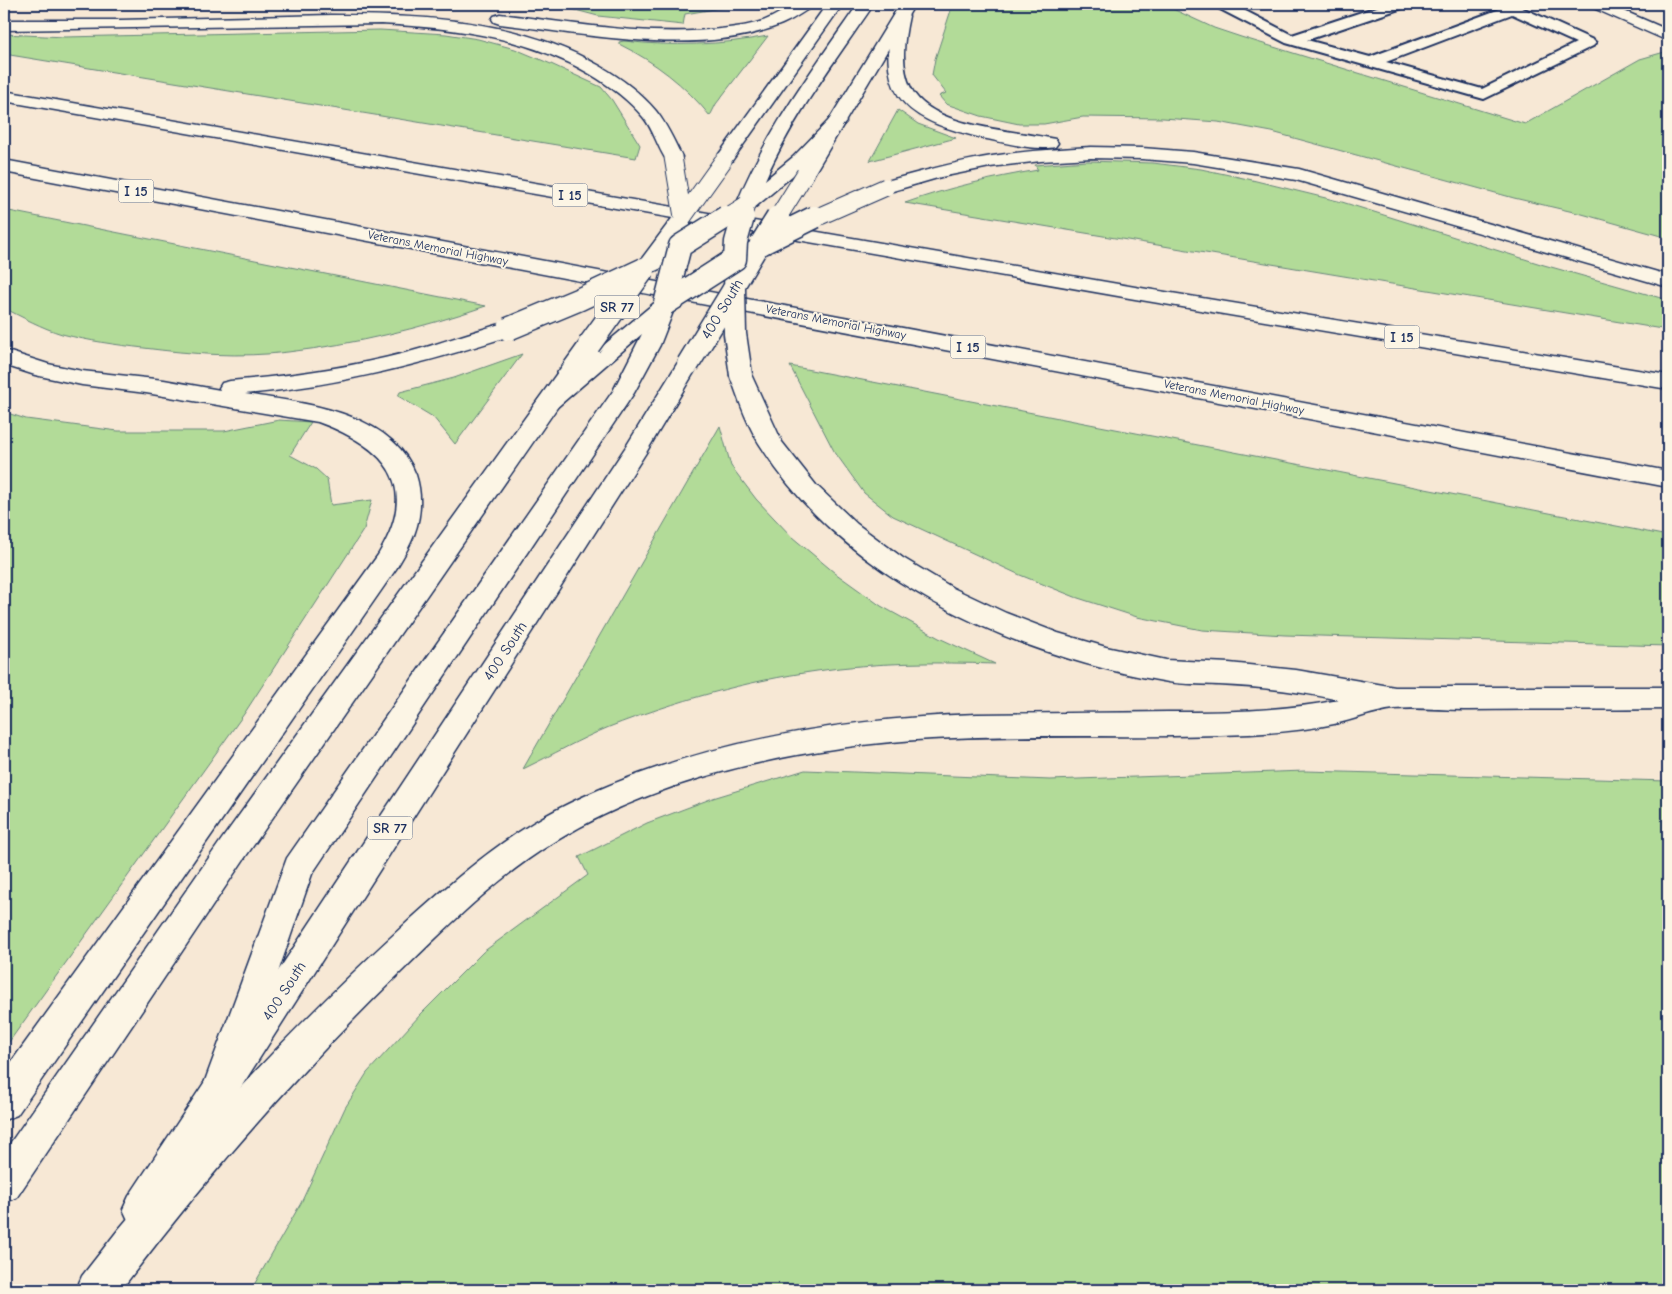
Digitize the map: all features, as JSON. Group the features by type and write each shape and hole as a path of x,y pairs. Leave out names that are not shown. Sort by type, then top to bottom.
{"main road":[{"path":"147,24 281,15 436,14 677,37 723,34 745,30 778,20 806,4"},
{"name":"SR 77","path":"4,1184 233,849 547,404 600,347 644,268 683,217 835,4"},
{"path":"866,4 775,140 760,167 746,205 736,242 734,289 735,334 741,375 754,412 772,446 806,489 858,538 898,568 943,595 1025,632 1116,661 1163,671 1209,673 1301,682 1393,698 1668,698"},
{"path":"1596,4 1668,36"},
{"path":"147,386 220,388 301,382 349,374 443,351 508,329 580,300 644,268 797,173 837,122 904,10"},
{"path":"904,10 896,36 896,56 899,78 905,94 912,103 922,110 954,124 996,136 1227,162 1299,175 1668,281"},
{"path":"4,25 368,20 441,24 510,36 572,57 619,86 648,112 659,127 673,157 683,217 680,246 665,304 644,356 624,393 298,868 220,1089"},
{"name":"I 15","path":"4,96 1126,291 1668,382"},
{"path":"600,347 761,244 838,206 886,187 946,170 1005,158 1068,153 1135,153"},
{"name":"Veterans Memorial Highway","path":"4,166 1668,479"},
{"name":"400 South","path":"89,1290 630,459 761,244 797,173"},
{"path":"4,357 47,371 80,378 147,386 325,415 367,433 384,445 397,460 406,478 408,496 407,516 400,539 387,562 4,1102"},
{"path":"96,1290 134,1240 217,1141 296,1053 365,983 464,891 497,864 547,831 597,804 650,783 712,763 836,736 935,728 1222,724 1320,715 1393,698"}],"lane":[{"path":"1222,4 1291,40 1484,94 1588,43 1507,7 1371,62"},
{"path":"1291,40 1400,4"}],"green space":[{"path":"531,4 744,4 685,14 683,25 598,16 564,7"},
{"path":"953,4 1162,4 1214,28 1241,37 1525,124 1640,59 1668,51 1668,238 1272,132 1218,122 1163,118 1083,117 1044,124 1019,124 981,116 946,104 939,96 946,93 932,75 935,59"},
{"path":"380,30 446,34 478,39 515,49 601,87 612,100 640,145 636,158 4,54 4,34 65,37"},
{"path":"768,36 716,104 710,116 669,75 645,58 619,44 619,42 624,41 696,44"},
{"path":"898,110 918,124 956,138 870,161"},
{"path":"1087,161 1153,163 1201,169 1342,202 1544,265 1668,300 1668,330 905,203 938,192 1038,170 1035,165"},
{"path":"4,210 486,306 438,321 339,345 270,354 198,353 124,346 82,339 47,329 4,308"},
{"path":"522,354 455,444 433,417 398,396 400,392 454,378"},
{"path":"790,366 1668,536 1668,646 1285,635 1202,630 1137,617 1075,597 1020,575 893,516 864,493 834,451"},
{"path":"4,412 26,419 118,431 224,431 279,420 311,422 290,455 316,469 327,479 331,505 372,500 364,529 244,714 4,1049"},
{"path":"720,426 731,466 756,499 792,537 835,573 881,606 939,638 995,664 884,664 839,668 764,680 686,700 609,727 523,769"},
{"path":"805,770 1050,780 1305,771 1668,781 1668,1290 251,1290 301,1203 345,1108 367,1073 421,1014 483,952 588,875 579,857 647,823 713,798"}]}
